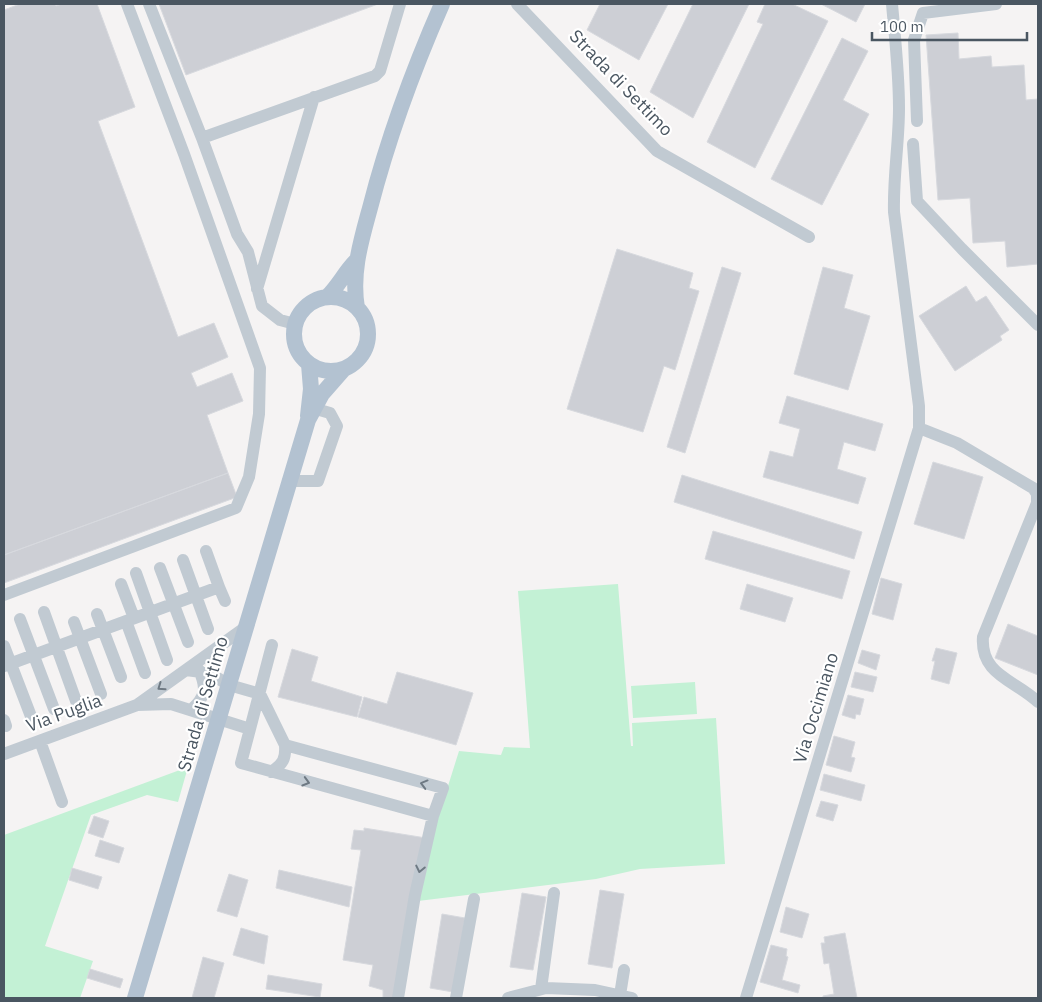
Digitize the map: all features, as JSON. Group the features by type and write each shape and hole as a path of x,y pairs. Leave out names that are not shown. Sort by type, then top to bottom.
{"main road":[{"path":"356,261 346,271 343,281 328,296 308,304 300,313 295,324 296,347 309,364 320,369 343,370 356,361 364,351 368,338 367,326 357,308 355,290 356,261 378,175 420,54 442,4"},
{"path":"328,296 343,299 357,308"},
{"name":"Strada di Settimo","path":"309,364 311,389 308,405 312,415"},
{"name":"Strada di Settimo","path":"139,997 288,481 312,415 322,394 343,370"}],"street":[{"path":"4,595 236,508 249,477 259,414 260,368 184,154 127,4"},
{"path":"148,4 202,138 237,234 248,252 262,306 280,320 295,324"},
{"path":"202,138 375,76 380,71 400,4"},
{"name":"Strada di Settimo","path":"517,4 657,151 809,237"},
{"name":"Via Occimiano","path":"746,998 918,428 919,406 894,212 893,189 899,110 898,66 892,4"},
{"path":"917,121 914,40 922,13 996,4"},
{"path":"257,289 314,98"},
{"path":"913,144 916,201 1038,325"},
{"path":"288,481 318,481 337,426 330,413 312,415"},
{"path":"918,428 957,443 1033,488 1037,495 1037,503 983,637 982,648 984,658 991,667 1038,702"},
{"path":"206,551 225,601"},
{"path":"183,560 208,629"},
{"path":"160,568 188,642"},
{"path":"136,573 167,660"},
{"path":"121,584 145,673"},
{"path":"7,665 220,587"},
{"path":"44,612 76,701"},
{"path":"97,614 121,677"},
{"path":"20,619 54,710"},
{"path":"74,622 101,694"},
{"name":"Via Puglia","path":"4,754 137,705 192,670 246,627"},
{"path":"272,644 240,763 433,816"},
{"path":"4,646 7,665 32,719"},
{"path":"192,670 209,673 230,685 260,694 285,745 285,758 281,765 271,772"},
{"path":"191,710 200,702 205,691 204,681 192,670"},
{"name":"Via Puglia","path":"137,705 171,704 250,729"},
{"path":"40,741 62,802"},
{"path":"285,745 443,788 433,816 415,895 398,998"},
{"path":"541,989 554,893"},
{"path":"456,998 474,899"},
{"path":"508,998 541,989 595,990 626,997 624,970"}],"green space":[{"path":"618,584 631,746 633,746 632,723 716,718 725,864 640,869 596,879 418,901 426,856 459,751 501,755 504,747 530,748 518,591"},
{"path":"695,682 697,714 633,718 631,686"},
{"path":"188,767 178,802 147,795 91,815 45,946 93,961 80,998 4,998 4,835"}],"building":[{"path":"20,4 55,4 56,6 62,4 97,4 135,107 98,121 178,337 214,323 228,357 191,373 197,387 232,373 243,401 207,415 228,473 4,555 4,10"},
{"path":"159,4 378,4 186,75"},
{"path":"600,4 668,4 639,60 587,30"},
{"path":"693,4 749,4 693,118 650,92"},
{"path":"765,4 792,4 828,21 755,168 707,142 763,24 757,22"},
{"path":"821,4 865,4 856,22"},
{"path":"958,33 959,59 991,56 992,67 1024,65 1026,100 1038,99 1038,264 1007,267 1005,241 973,243 970,198 938,200 926,35"},
{"path":"842,38 868,51 843,100 869,114 822,205 771,179"},
{"path":"617,249 693,273 689,288 699,291 675,370 664,366 643,432 567,409"},
{"path":"722,267 741,273 685,453 667,447"},
{"path":"823,267 853,275 844,308 870,316 848,390 794,374"},
{"path":"966,286 976,302 986,296 1009,330 1000,336 1002,340 955,371 919,316"},
{"path":"787,396 883,424 875,451 844,442 837,469 866,478 858,504 763,477 770,451 793,457 800,429 779,423"},
{"path":"933,462 983,477 964,539 914,524"},
{"path":"228,473 237,497 4,583 4,555"},
{"path":"682,475 862,532 854,559 674,502"},
{"path":"713,531 850,571 842,599 705,559"},
{"path":"881,578 902,584 893,620 872,614"},
{"path":"747,584 793,598 785,622 740,609"},
{"path":"1008,624 1038,636 1038,675 995,658"},
{"path":"936,648 957,653 949,684 931,679 935,661 932,661"},
{"path":"292,649 318,657 311,681 362,697 357,717 278,697"},
{"path":"862,650 880,655 876,670 858,663"},
{"path":"397,672 473,693 456,745 358,717 364,697 387,704"},
{"path":"855,672 877,677 873,692 851,687"},
{"path":"848,695 864,699 860,715 856,714 855,719 842,715"},
{"path":"834,736 855,742 851,757 855,758 851,772 826,765"},
{"path":"824,774 865,785 861,801 820,790"},
{"path":"821,801 838,805 833,821 816,816"},
{"path":"94,816 109,821 103,838 88,833"},
{"path":"364,828 426,838 395,998 383,998 383,990 369,986 373,965 343,960 361,850 351,849 354,830 364,831"},
{"path":"100,840 124,848 119,863 95,856"},
{"path":"72,868 102,877 98,889 69,880"},
{"path":"279,870 352,887 349,907 276,888"},
{"path":"229,874 248,880 237,917 217,911"},
{"path":"600,890 624,894 612,968 588,964"},
{"path":"522,893 546,897 533,970 510,967"},
{"path":"786,907 809,914 802,938 780,932"},
{"path":"442,914 465,918 453,992 430,988"},
{"path":"241,928 268,936 264,964 233,955"},
{"path":"845,933 857,998 823,998 823,996 834,994 829,963 824,964 821,943 825,943 824,937"},
{"path":"771,945 787,949 786,956 788,957 782,980 800,985 798,993 760,982"},
{"path":"203,957 224,963 214,998 192,998"},
{"path":"90,969 123,979 120,988 87,978"},
{"path":"268,975 322,984 320,997 266,989"}]}
